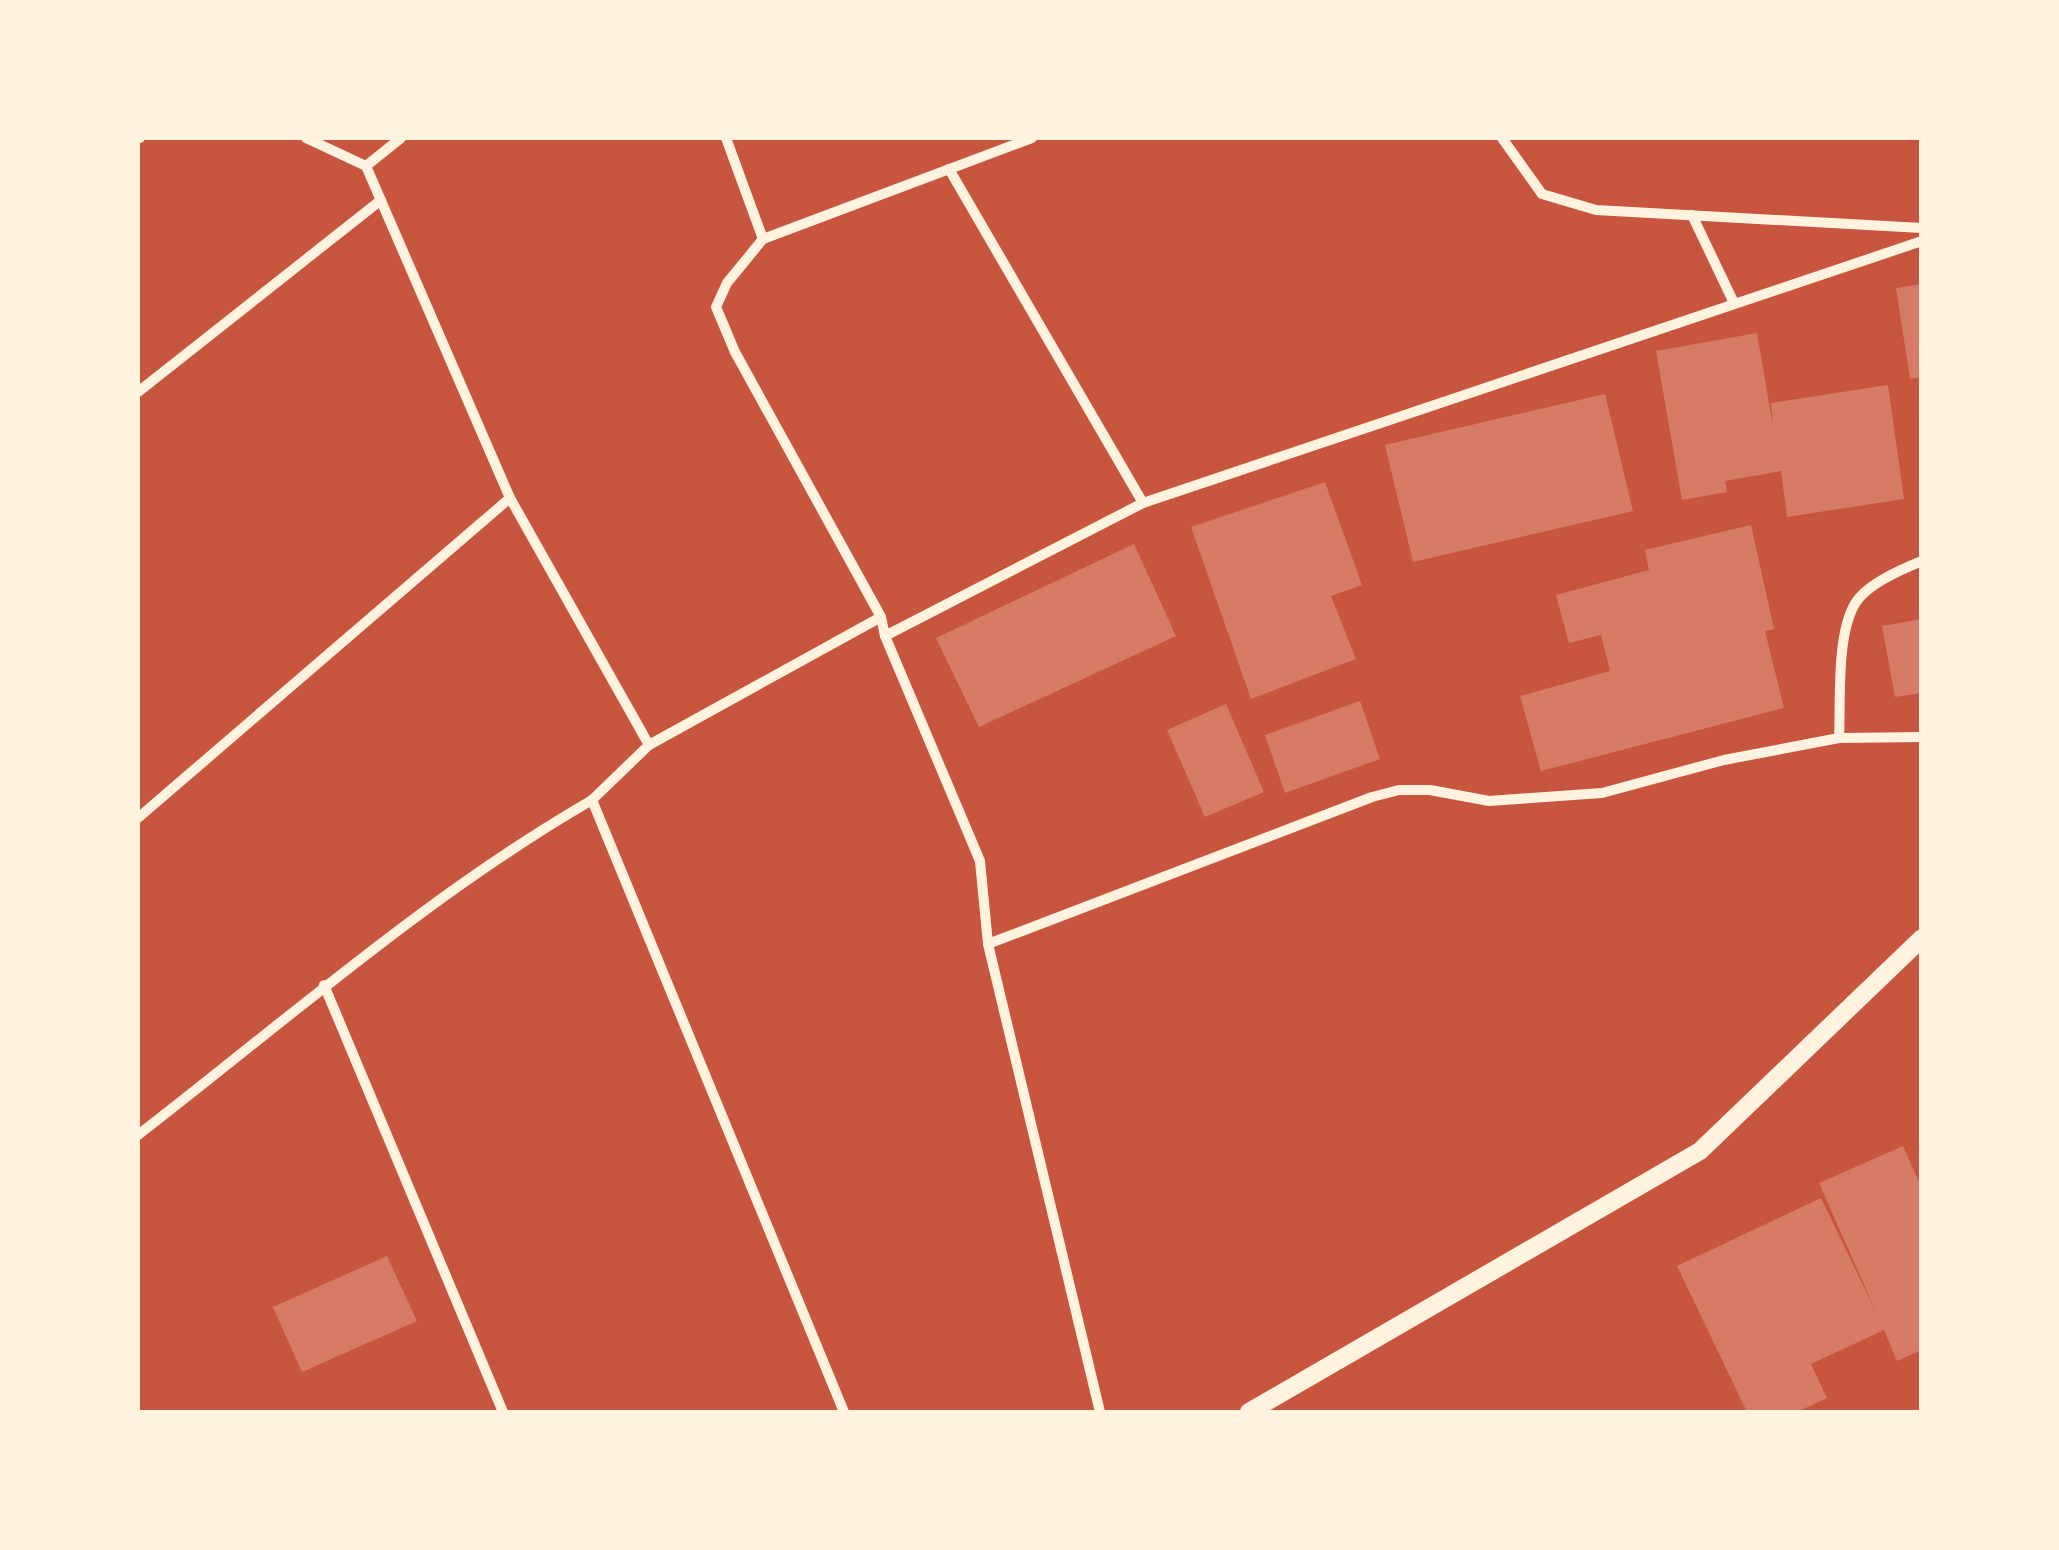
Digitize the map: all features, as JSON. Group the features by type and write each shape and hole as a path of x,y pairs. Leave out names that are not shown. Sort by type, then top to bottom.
{"street":[{"path":"306,138 366,166 510,498 648,745"},
{"path":"366,166 401,138"},
{"path":"726,138 763,239"},
{"path":"1032,138 763,239 727,283 716,307 734,352 881,618 884,636 980,860 988,944 1100,1412"},
{"path":"1502,138 1542,194 1596,210 1922,228"},
{"path":"950,169 1143,503"},
{"path":"138,392 381,200"},
{"path":"1692,215 1734,303"},
{"path":"884,636 1143,503 1922,240"},
{"path":"138,818 510,498"},
{"path":"1839,738 1846,629 1858,598 1902,569 1922,562"},
{"path":"138,1135 324,985 536,832 592,800 648,745 881,618"},
{"path":"988,944 1399,790 1430,790 1489,802 1602,793 1724,760 1839,738 1922,738"},
{"path":"592,800 844,1412"},
{"path":"1249,1412 1700,1150 1922,938"},
{"path":"324,985 503,1412"}],"building":[{"path":"1922,284 1922,377 1910,379 1896,288"},
{"path":"1757,333 1773,426 1771,403 1888,385 1904,499 1787,517 1781,471 1725,481 1727,492 1682,500 1656,351"},
{"path":"1605,394 1633,511 1413,562 1385,445"},
{"path":"1325,482 1362,585 1331,596 1356,659 1251,699 1191,527"},
{"path":"1751,525 1774,629 1765,631 1784,708 1541,771 1520,696 1610,671 1601,635 1569,643 1556,595 1649,570 1645,550"},
{"path":"1134,544 1176,636 979,727 936,638"},
{"path":"1922,619 1922,693 1895,697 1882,626"},
{"path":"1360,701 1380,759 1285,793 1265,735"},
{"path":"1226,704 1264,792 1205,817 1167,730"},
{"path":"1903,1146 1922,1189 1922,1350 1897,1361 1884,1330 1811,1364 1827,1398 1797,1412 1747,1412 1677,1266 1821,1198 1877,1314 1819,1183"},
{"path":"387,1256 417,1321 302,1372 273,1307"}]}
